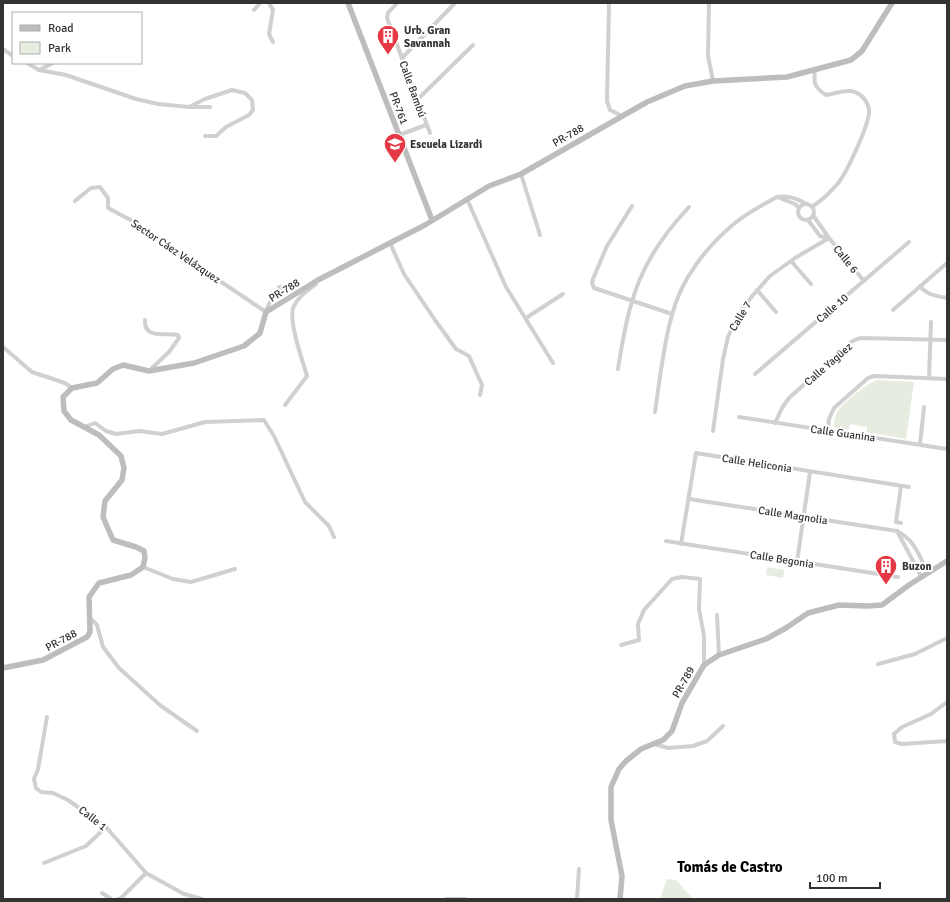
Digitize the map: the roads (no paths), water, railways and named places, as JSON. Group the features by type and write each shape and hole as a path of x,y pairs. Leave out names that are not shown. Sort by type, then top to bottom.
{"street":[{"path":"254,10 260,3"},
{"path":"269,3 273,10 269,34 274,42"},
{"name":"PR-761","path":"348,3 432,220"},
{"name":"Calle Bambú","path":"397,3 388,13 387,18 430,133"},
{"path":"402,58 456,3"},
{"path":"609,3 607,101 610,110 622,116"},
{"path":"709,3 708,56 713,81"},
{"name":"PR-788","path":"72,388 97,383 113,369 123,365 149,371 194,363 244,346 260,333 266,312 318,280 425,225 489,186 521,174 647,102 685,86 713,81 787,77 851,60 862,51 892,3"},
{"path":"417,100 473,45"},
{"path":"3,49 12,55"},
{"path":"29,64 39,70 66,75 136,99 158,104 189,107 210,107"},
{"path":"39,70 51,64"},
{"path":"812,207 824,199 839,181 850,162 868,120 869,110 865,99 858,94 850,91 826,95 819,90 815,86 815,70"},
{"path":"189,107 205,99 232,90 244,93 252,100 253,110 249,115 226,127 216,136 205,136"},
{"path":"399,135 426,125"},
{"path":"521,174 540,235"},
{"name":"Sector Cáez Velázquez","path":"75,201 91,188 100,187 108,198 108,208 138,224 159,240 266,312"},
{"path":"655,412 672,314 684,285 702,256 720,236 736,222 755,209 777,197 784,196 799,208"},
{"path":"788,199 799,199 812,207 814,215 808,220 802,219 799,215 799,208"},
{"path":"467,200 506,287 553,363"},
{"path":"799,208 806,204"},
{"path":"632,206 607,246 592,283 594,288 672,314"},
{"path":"618,369 624,331 639,278 650,256 665,234 688,207"},
{"name":"Calle 6","path":"814,215 829,238 864,281"},
{"name":"Calle 6","path":"808,220 820,236 829,238"},
{"name":"Calle 7","path":"713,431 723,359 728,338 738,315 770,276 791,261 829,238"},
{"name":"Calle 10","path":"755,374 909,242"},
{"path":"390,243 404,274 435,320 456,349 469,356 482,385 480,395"},
{"path":"791,261 811,284"},
{"path":"893,310 947,263"},
{"path":"285,405 307,376 293,328 292,308 301,296 316,284 318,280"},
{"path":"266,312 267,306 282,286 279,287"},
{"path":"920,286 925,292 935,296 947,298"},
{"path":"757,290 776,312"},
{"path":"526,318 563,294"},
{"path":"145,320 146,329 149,332 178,335 179,338 169,352 149,371"},
{"path":"929,378 932,322"},
{"name":"Calle Yagüez","path":"775,423 782,408 790,398 851,342 857,339 947,340"},
{"path":"3,347 32,372 65,383 72,388 63,396 64,411 71,420 99,434 121,456 124,468 122,480 105,501 103,517 113,540 144,551 146,558 143,567 173,579 191,582 235,569"},
{"path":"828,431 829,419 834,408 868,378 874,376 947,379"},
{"path":"920,444 924,407"},
{"name":"Calle Guanina","path":"738,417 947,449"},
{"path":"86,427 95,423 106,431 116,434 139,431 162,434 205,422 264,420 274,436 305,502 329,526 334,536"},
{"name":"Calle Heliconia","path":"681,544 696,453 909,487"},
{"path":"797,562 810,472"},
{"path":"901,486 896,522 901,523"},
{"name":"Calle Magnolia","path":"689,499 897,531 911,540 928,572"},
{"path":"897,531 921,576"},
{"name":"Calle Begonia","path":"666,541 898,577"},
{"name":"PR-789","path":"620,899 622,876 611,820 611,787 619,769 626,761 640,750 663,740 672,731 682,703 704,665 719,655 766,639 813,611 839,605 882,605 921,576 947,561"},
{"name":"PR-788","path":"3,668 43,660 87,637 90,632 89,597 98,584 131,575 143,567"},
{"path":"622,644 639,640 638,624 644,610 672,580 682,577 700,579 700,609 704,636 704,665"},
{"path":"717,615 719,655"},
{"path":"89,617 91,617 97,625 102,647 118,668 161,706 197,731"},
{"path":"878,664 915,654 947,638"},
{"path":"947,702 931,714 902,727 894,734 895,742 902,744 947,741"},
{"name":"Calle 1","path":"47,717 38,770 34,779 36,788 42,792 53,793 68,800 106,828 146,873 184,894 202,899"},
{"path":"654,744 668,748 693,746 707,741 723,726"},
{"path":"44,863 86,846 106,828"},
{"path":"577,899 579,869"},
{"path":"118,899 120,899 146,873"},
{"path":"102,893 112,899"},
{"path":"446,899 465,899"}],"place":[{"name":"Urb. Gran Savannah","path":"388,56"},
{"name":"Escuela Lizardi","path":"395,164"},
{"name":"Buzon","path":"886,586"}],"district":[{"name":"Tomás de Castro","path":"730,867"}]}
